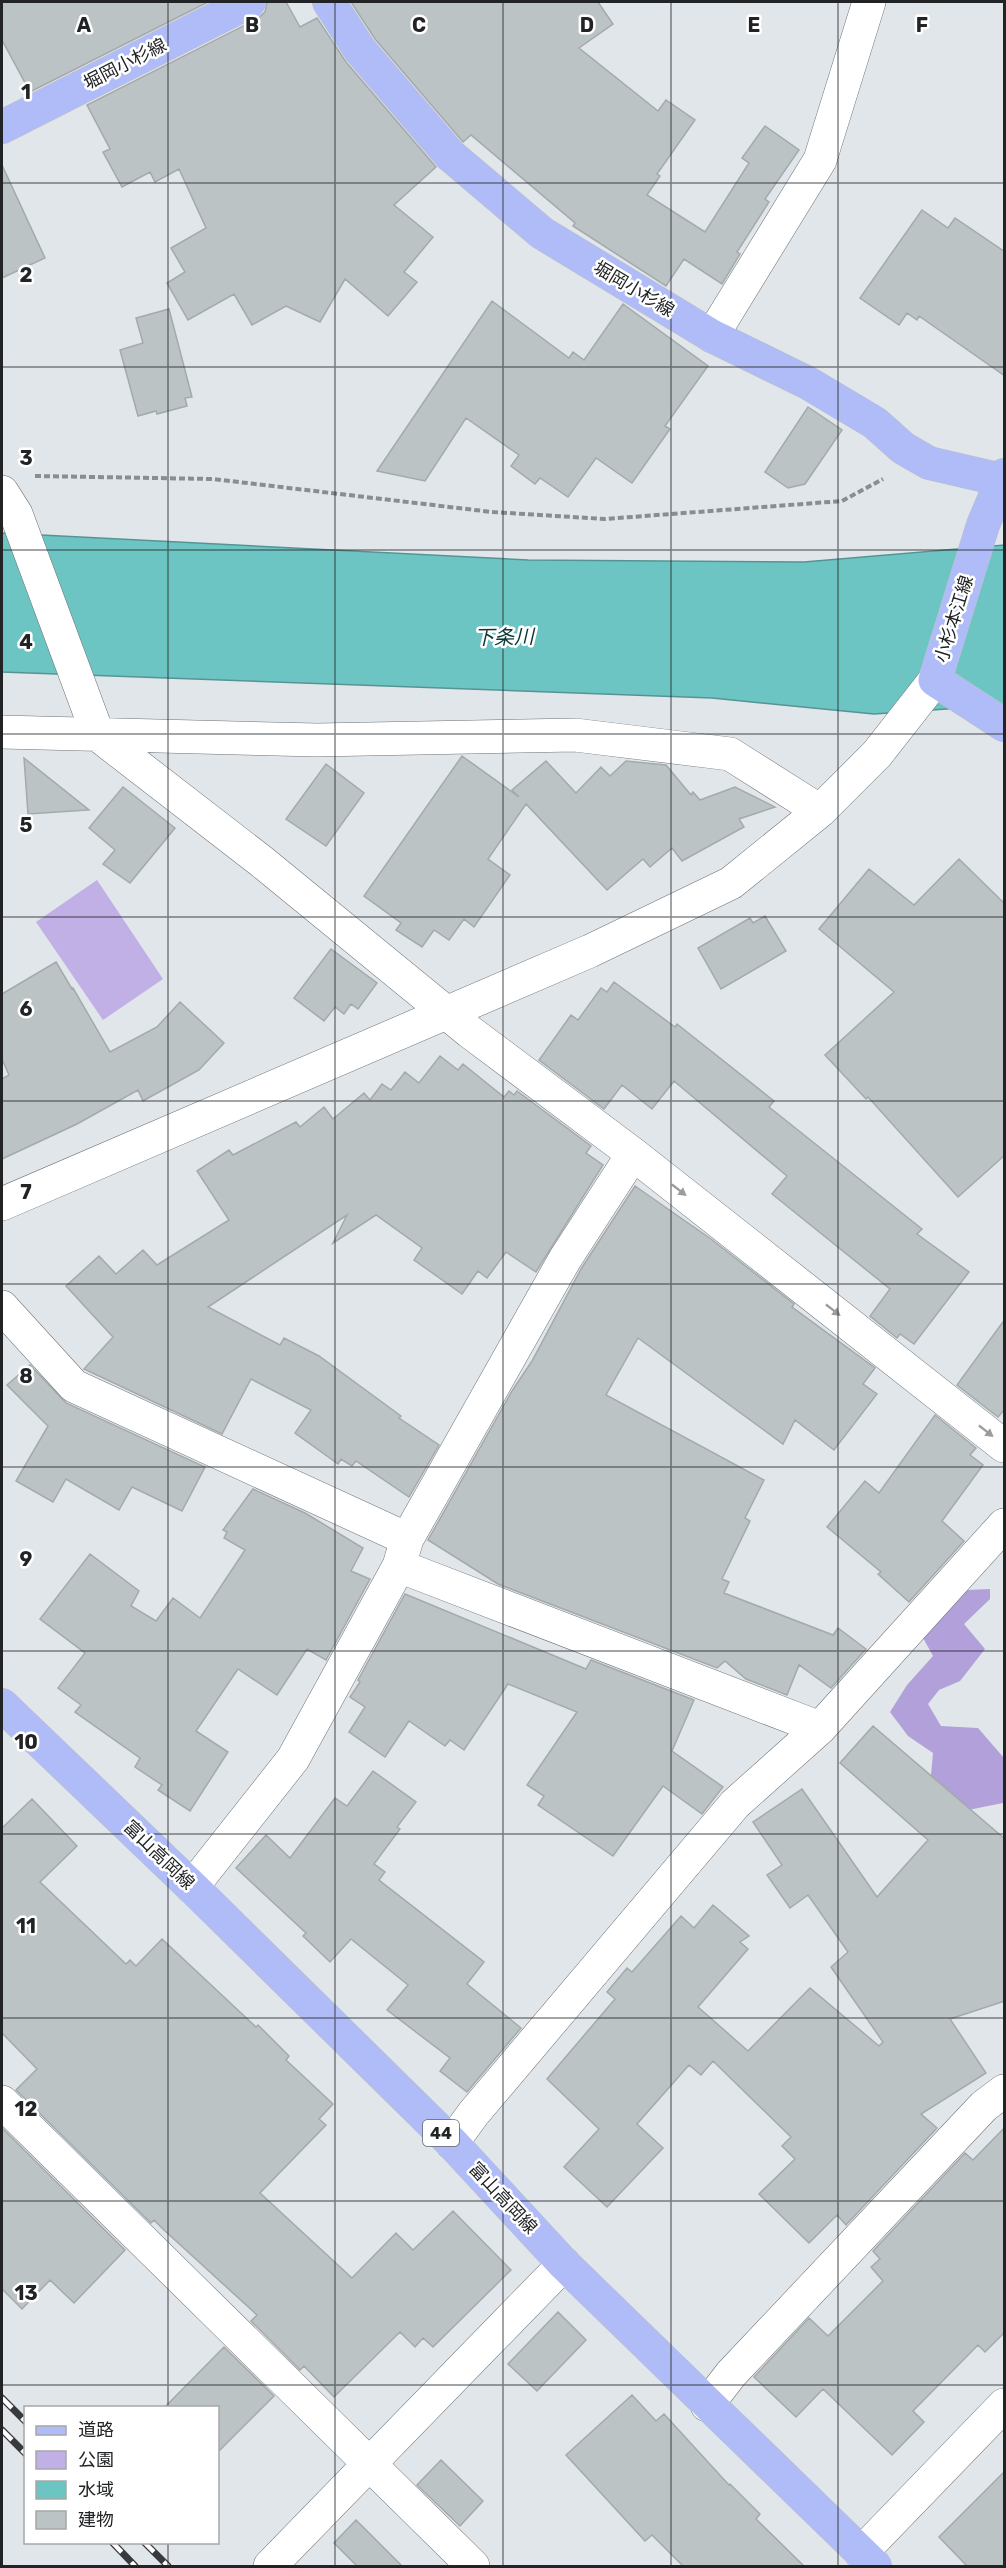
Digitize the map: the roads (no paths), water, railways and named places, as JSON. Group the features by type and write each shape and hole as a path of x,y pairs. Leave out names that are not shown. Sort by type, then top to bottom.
{"main road":[{"name":"堀岡小杉線","path":"2,127 249,2"},
{"name":"堀岡小杉線","path":"329,2 360,50 450,154 542,233 711,336 808,383 875,423 903,448 929,463 1003,477"},
{"name":"小杉本江線","path":"1003,477 983,525 935,680 1005,726"},
{"name":"富山高岡線","path":"2,1705 192,1887 452,2143 564,2264 868,2560"}],"street":[{"path":"711,336 820,160 869,2"},
{"path":"15,494 98,735 261,861 447,1012 633,1154 1005,1446"},
{"path":"2,1204 590,951 731,883 820,811 878,754 935,680"},
{"path":"2,732 317,740 575,735 730,754 820,811"},
{"path":"192,1887 293,1759 403,1552 564,1260 633,1154"},
{"path":"2,1307 74,1386 403,1552 820,1728"},
{"path":"452,2143 472,2114 735,1804 820,1728 1005,1525"},
{"path":"707,2405 730,2374 984,2106 1005,2091"},
{"path":"2,2102 473,2566"},
{"path":"270,2566 564,2264"},
{"path":"868,2560 1005,2405"}],"water":[{"name":"下条川","path":"2,533 528,560 804,562 1004,545 1004,705 874,714 712,698 2,672"}],"railway":[{"path":"2,2398 24,2420"},
{"path":"2,2430 24,2452"},
{"path":"114,2544 135,2566"},
{"path":"146,2544 168,2566"}]}
